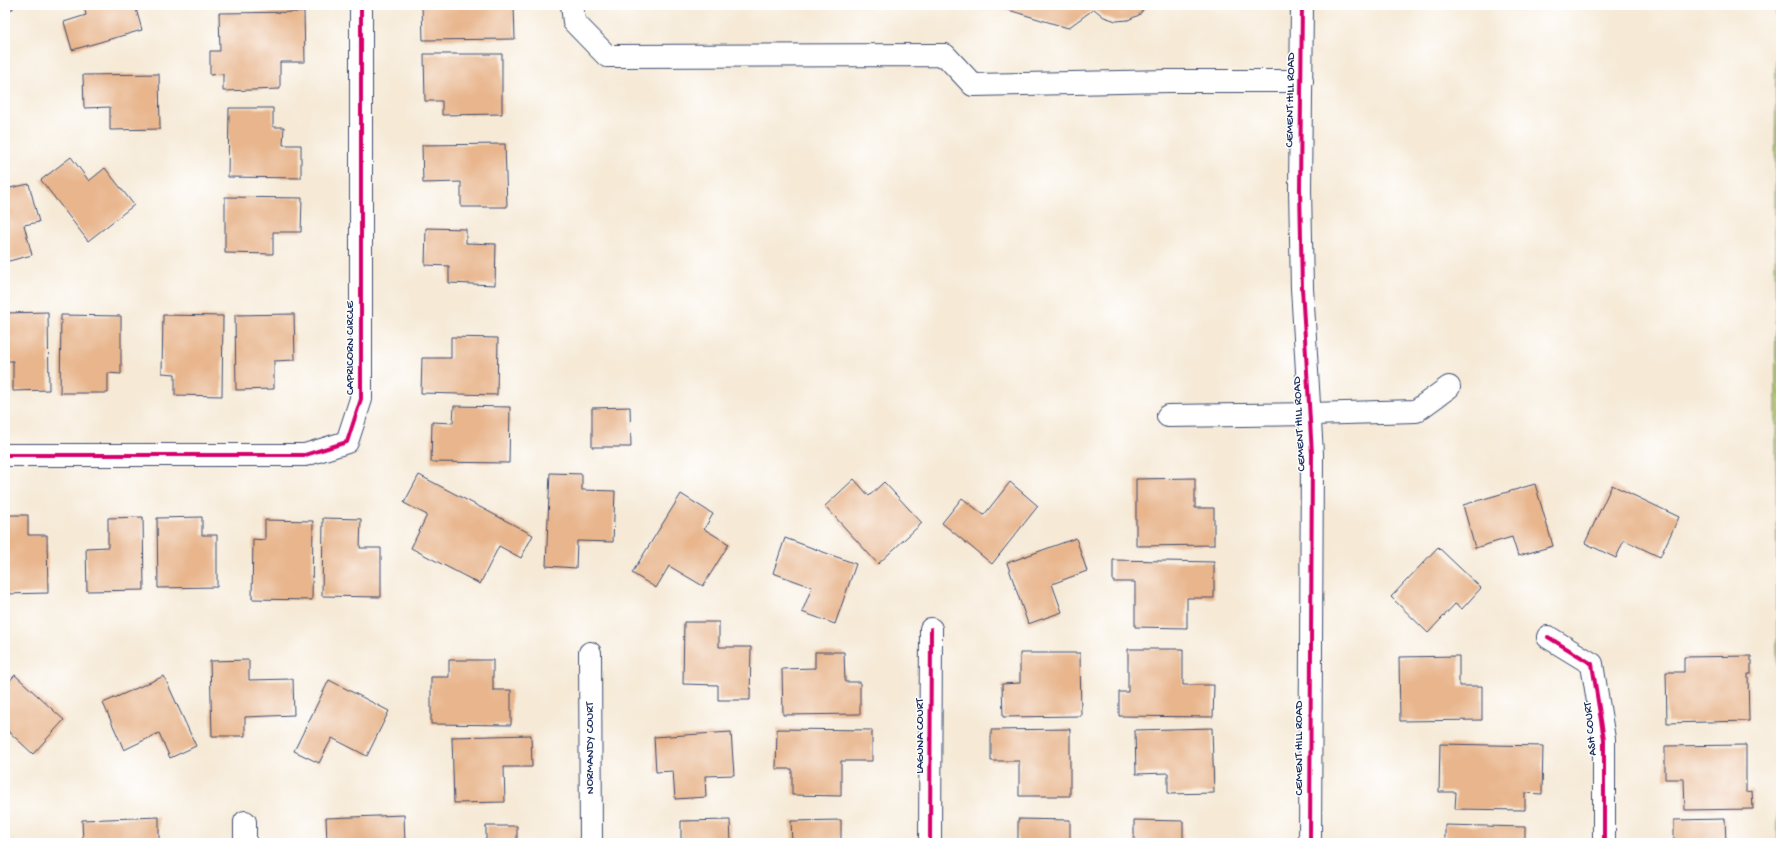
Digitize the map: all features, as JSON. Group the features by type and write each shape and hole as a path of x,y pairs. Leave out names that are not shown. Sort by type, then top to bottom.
{"street":[{"name":"CAPRICORN CIRCLE","path":"5,455 305,455 347,442 361,399 361,5"},
{"path":"572,5 574,22 607,56 945,55 973,85 1169,81 1302,81"},
{"name":"CEMENT HILL ROAD","path":"1302,5 1300,189 1302,288 1312,454 1310,843"},
{"path":"1168,416 1416,411 1449,387"},
{"name":"LAGUNA COURT","path":"930,843 931,629"},
{"name":"ASH COURT","path":"1548,638 1592,664 1604,739 1604,843"},
{"name":"NORMANDY COURT","path":"590,653 591,843"},
{"path":"245,822 245,843"}],"green space":[{"path":"1776,5 1781,5 1781,843 1778,843 1775,221"}],"building":[{"path":"5,5 13,5 13,9 5,9"},
{"path":"84,5 135,5 142,30 72,50 64,22 86,15"},
{"path":"422,5 514,5 515,39 423,40"},
{"path":"992,5 1147,5 1139,15 1128,20 1116,21 1104,17 1094,9 1068,28"},
{"path":"304,12 305,62 280,62 280,89 223,91 223,74 210,75 210,51 220,51 219,13"},
{"path":"424,54 502,54 502,114 442,115 442,101 425,101"},
{"path":"159,74 160,129 110,130 110,107 84,108 83,75"},
{"path":"229,108 273,108 273,127 284,127 283,145 301,145 301,178 228,177"},
{"path":"505,144 507,207 461,207 461,182 423,183 422,145"},
{"path":"71,157 89,181 105,168 134,205 88,241 41,180"},
{"path":"29,184 39,222 24,225 32,255 5,262 5,189"},
{"path":"225,197 302,198 301,232 273,232 273,254 225,253"},
{"path":"426,228 466,229 466,243 496,244 495,285 449,283 449,266 425,265"},
{"path":"48,312 49,390 13,391 13,361 5,361 5,313"},
{"path":"294,314 295,360 274,361 274,389 236,390 235,315"},
{"path":"61,315 121,316 121,374 108,373 108,393 60,393"},
{"path":"163,315 223,316 222,396 175,395 175,374 162,373"},
{"path":"451,337 498,338 497,395 421,393 422,358 451,358"},
{"path":"454,406 510,407 509,463 431,462 432,422 453,423"},
{"path":"630,407 631,447 592,447 592,408"},
{"path":"550,473 582,474 582,490 615,491 613,542 577,541 576,568 546,566"},
{"path":"419,475 533,535 521,558 499,546 480,584 411,548 427,515 404,503"},
{"path":"1195,478 1195,508 1214,508 1214,545 1136,546 1136,479"},
{"path":"854,479 869,496 884,482 922,523 878,564 825,506"},
{"path":"1010,482 1038,506 992,564 942,523 962,498 984,515"},
{"path":"1535,484 1553,546 1518,556 1512,537 1475,548 1463,505"},
{"path":"1612,485 1679,517 1660,557 1624,540 1616,558 1585,543"},
{"path":"681,494 713,514 704,529 729,544 703,586 669,566 656,588 632,573"},
{"path":"5,515 28,515 28,535 47,535 48,593 5,594"},
{"path":"143,517 144,590 87,591 86,548 108,547 108,518"},
{"path":"202,517 202,535 217,535 217,587 158,588 157,518"},
{"path":"323,518 361,519 360,548 381,548 381,597 322,596"},
{"path":"265,520 313,521 312,600 252,599 253,539 265,540"},
{"path":"785,538 856,564 835,624 802,612 812,587 773,573"},
{"path":"1076,538 1087,571 1052,584 1062,612 1028,624 1007,563"},
{"path":"1438,547 1481,588 1462,609 1455,604 1428,633 1391,597"},
{"path":"1113,560 1214,562 1214,598 1187,598 1187,628 1135,627 1135,582 1113,582"},
{"path":"684,622 719,622 719,647 751,647 750,700 718,700 718,685 683,684"},
{"path":"1128,649 1183,649 1183,685 1214,685 1213,717 1119,716 1119,692 1128,692"},
{"path":"815,652 844,652 845,682 860,682 860,714 783,715 782,669 815,668"},
{"path":"1020,653 1080,653 1081,716 1003,717 1002,684 1020,683"},
{"path":"1459,656 1459,686 1482,686 1482,720 1400,721 1399,657"},
{"path":"1751,656 1751,674 1748,674 1749,721 1667,723 1666,672 1684,672 1684,657"},
{"path":"249,660 249,680 293,679 294,715 245,717 245,736 212,736 210,661"},
{"path":"449,660 493,660 493,690 511,690 511,725 431,724 431,677 449,677"},
{"path":"15,675 64,720 33,754 7,730 5,733 5,686"},
{"path":"164,676 196,746 170,758 159,733 124,750 103,703"},
{"path":"329,680 389,711 367,756 332,738 319,763 294,751"},
{"path":"1212,728 1214,793 1168,794 1168,773 1136,774 1135,730"},
{"path":"777,729 872,730 872,761 841,761 841,796 792,795 792,769 776,769"},
{"path":"1070,729 1070,796 1019,796 1019,761 991,761 991,730"},
{"path":"731,732 734,775 705,776 706,797 675,799 673,771 656,772 654,737"},
{"path":"531,735 532,767 504,767 505,802 454,803 452,737"},
{"path":"1440,744 1543,746 1542,794 1525,793 1525,810 1455,809 1456,792 1439,792"},
{"path":"1746,745 1746,792 1752,791 1753,809 1685,810 1684,779 1665,779 1665,746"},
{"path":"404,815 405,843 327,843 326,818"},
{"path":"159,817 159,843 83,843 82,820"},
{"path":"1018,819 1070,820 1070,843 1018,843"},
{"path":"1725,819 1726,843 1674,843 1674,820"},
{"path":"730,820 731,843 681,843 681,821"},
{"path":"841,820 841,843 792,843 791,821"},
{"path":"1134,820 1183,821 1183,843 1134,843"},
{"path":"1445,825 1525,827 1525,843 1445,843"},
{"path":"486,826 517,826 517,843 486,843"}],"cycle path":[{"path":"5,455 305,455 347,442 361,399 361,5"},
{"path":"1302,5 1300,189 1302,288 1312,454 1310,843"},
{"path":"930,843 931,629"},
{"path":"1548,637 1592,664 1604,739 1604,843"}]}
